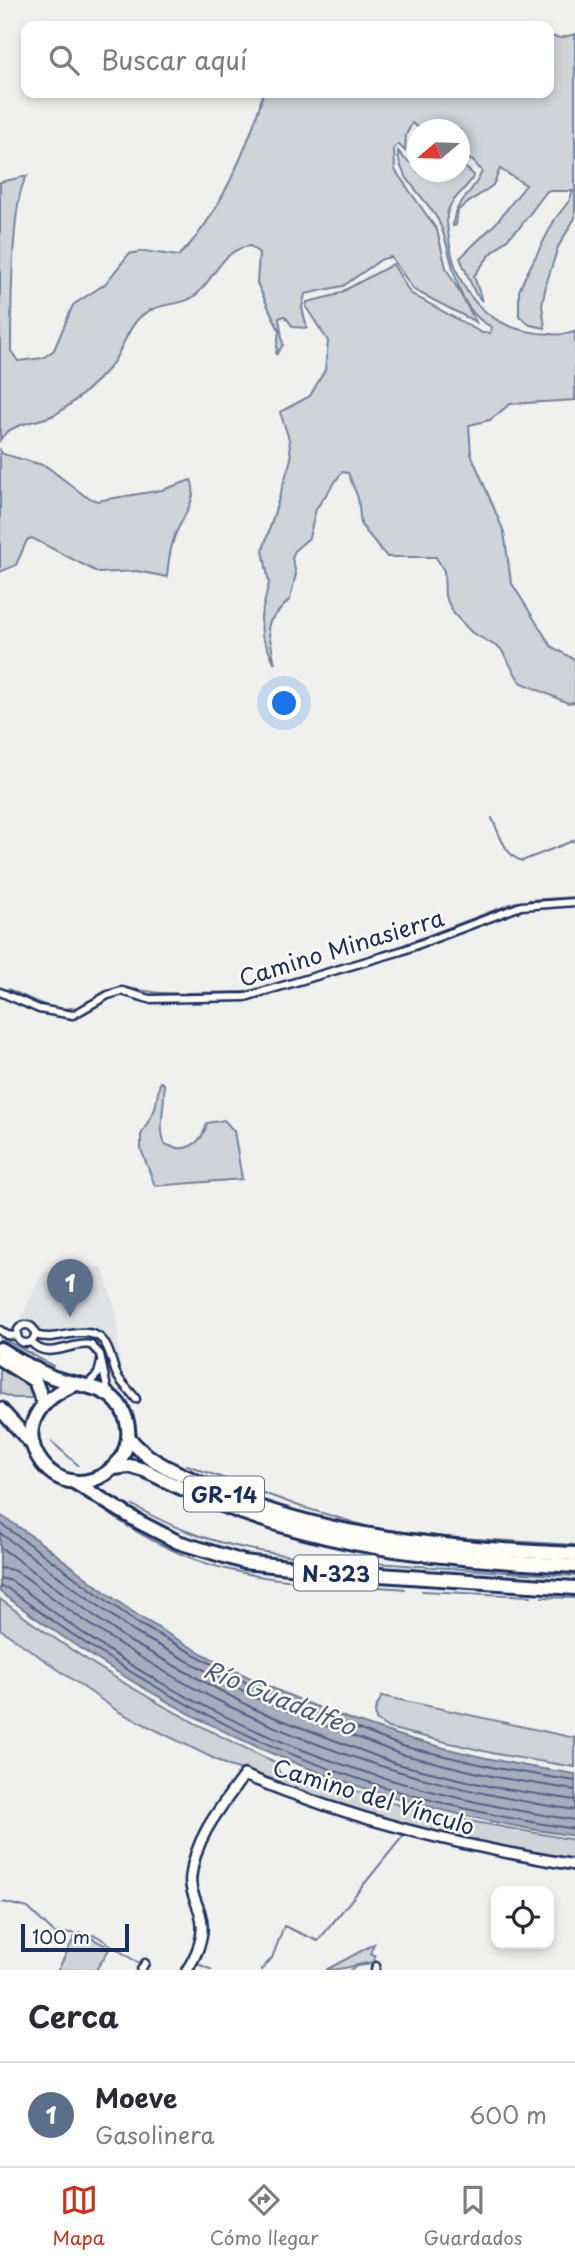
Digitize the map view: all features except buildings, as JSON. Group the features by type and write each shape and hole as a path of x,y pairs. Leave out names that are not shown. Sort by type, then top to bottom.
{"highway":[{"path":"0,1349 49,1376 109,1395 120,1406 129,1438 124,1454 114,1468 103,1476 74,1482 46,1468 33,1445 0,1407"},
{"path":"0,1359 35,1381 43,1402"},
{"path":"33,1445 36,1415 43,1402 55,1392 80,1385"},
{"path":"0,1407 19,1417 36,1415"},
{"name":"GR-14","path":"129,1438 142,1454 211,1489 279,1514 331,1528 447,1546 575,1554"},
{"name":"GR-14","path":"114,1468 130,1466 144,1470 225,1508 278,1526 357,1545 411,1554 575,1566"},
{"path":"103,1476 102,1493 111,1504"},
{"name":"N-323","path":"74,1482 178,1542 244,1562 335,1572 575,1588"}],"street":[{"name":"Camino Minasierra","path":"0,992 39,1009 73,1016 108,995 122,991 149,999 245,997 401,951 521,906 575,902"},
{"path":"17,1336 19,1328 26,1325 34,1329 33,1339 42,1350 91,1345 100,1354 109,1395"},
{"path":"0,1330 17,1336 22,1343 33,1339 54,1339 82,1333 99,1338 110,1350 116,1374 136,1399"},
{"path":"80,1385 98,1374 102,1361"},
{"name":"Camino del Vínculo","path":"187,1970 196,1956 201,1928 201,1916 190,1885 201,1836 244,1775 297,1797 420,1835 575,1865"}],"shaded area":[{"path":"575,34 575,218 558,247 546,285 542,305 545,328 530,325 519,316 519,291 555,219 573,191 547,191 519,228 489,256 474,276 482,301 475,293 460,258 496,223 526,185 500,169 493,185 458,210 456,225 453,226 454,218 460,204 482,171 470,160 470,119 407,119 405,151 398,144 394,149 395,170 437,230 446,268 476,322 414,290 391,257 382,259 343,286 305,294 302,308 307,328 293,327 285,316 279,318 283,345 276,355 279,330 257,283 259,253 250,246 241,248 226,258 197,294 184,301 146,312 139,318 109,368 77,399 56,414 18,426 0,440 0,182 27,176 22,188 15,232 11,351 18,361 43,358 54,350 73,305 105,284 129,254 144,251 178,256 192,242 230,180 250,134 262,98 554,98 554,37"},
{"path":"398,151 407,160 407,178 402,170"},
{"path":"410,182 470,182 452,203 447,214 454,263 468,293 490,315 520,330 552,334 575,332 575,400 510,404 490,420 469,425 471,454 504,532 511,582 551,646 575,660 575,702 568,703 520,682 501,649 471,632 454,614 445,596 444,571 436,557 387,557 361,525 358,498 348,473 342,472 316,509 309,538 295,550 292,558 296,574 290,599 270,621 268,628 275,664 262,636 261,617 269,583 263,550 291,459 289,439 280,412 310,396 325,370 328,341 306,307 307,302 336,295 393,264 410,293 482,333 490,333 492,327 479,318 461,294 444,234 433,211"},
{"path":"0,450 3,454 46,466 85,496 97,501 162,490 191,480 193,494 174,538 167,577 137,571 99,573 32,538 27,540 16,565 0,572"},
{"path":"160,1082 164,1084 162,1129 165,1144 179,1148 192,1146 205,1131 207,1123 224,1120 234,1131 242,1179 155,1186 141,1149 141,1135 155,1109"},
{"path":"102,1266 116,1312 120,1366 112,1345 93,1331 54,1337 40,1335 34,1323 20,1321 42,1273"},
{"path":"0,1366 35,1390 33,1398 13,1398 0,1393"},
{"path":"0,1599 99,1668 203,1727 275,1762 280,1774 288,1778 299,1772 420,1812 575,1840 575,1862 411,1829 279,1786 279,1781 229,1766 119,1712 0,1629"},
{"path":"382,1696 575,1738 575,1767 496,1754 388,1728 376,1720 375,1710"},
{"path":"86,1935 110,1948 96,1970 58,1970 75,1936"},
{"path":"374,1944 370,1954 375,1955 374,1962 326,1970"}],"water":[{"name":"Río Guadalfeo","path":"0,1515 142,1618 244,1675 350,1719 405,1737 461,1752 575,1774 575,1836 492,1822 415,1803 341,1780 271,1753 203,1721 135,1683 0,1592"}],"waterway":[{"path":"492,818 507,849 522,861 575,840"},
{"path":"528,900 575,897"},
{"path":"257,990 398,947 516,902"},
{"path":"97,996 125,988 175,993"},
{"path":"8,989 56,1008 66,1009 87,1003"},
{"path":"186,993 251,992"},
{"path":"0,1337 53,1366"},
{"path":"52,1442 78,1465"},
{"path":"187,1465 299,1506 372,1528 444,1537 575,1545"},
{"path":"97,1505 135,1531 208,1564 281,1579 405,1589"},
{"path":"133,1505 164,1522 195,1534 257,1551 321,1559 575,1576"},
{"path":"422,1591 531,1596"},
{"path":"542,1597 575,1598"},
{"path":"261,1970 272,1958 284,1926 318,1941 403,1836"},
{"path":"3,1902 28,1908 54,1933 76,1933"},
{"path":"80,1933 97,1936 138,1963"},
{"path":"198,1964 212,1970"},
{"path":"350,1970 357,1966 373,1964"}],"place":[{"name":"Moeve","path":"70,1317"}]}
